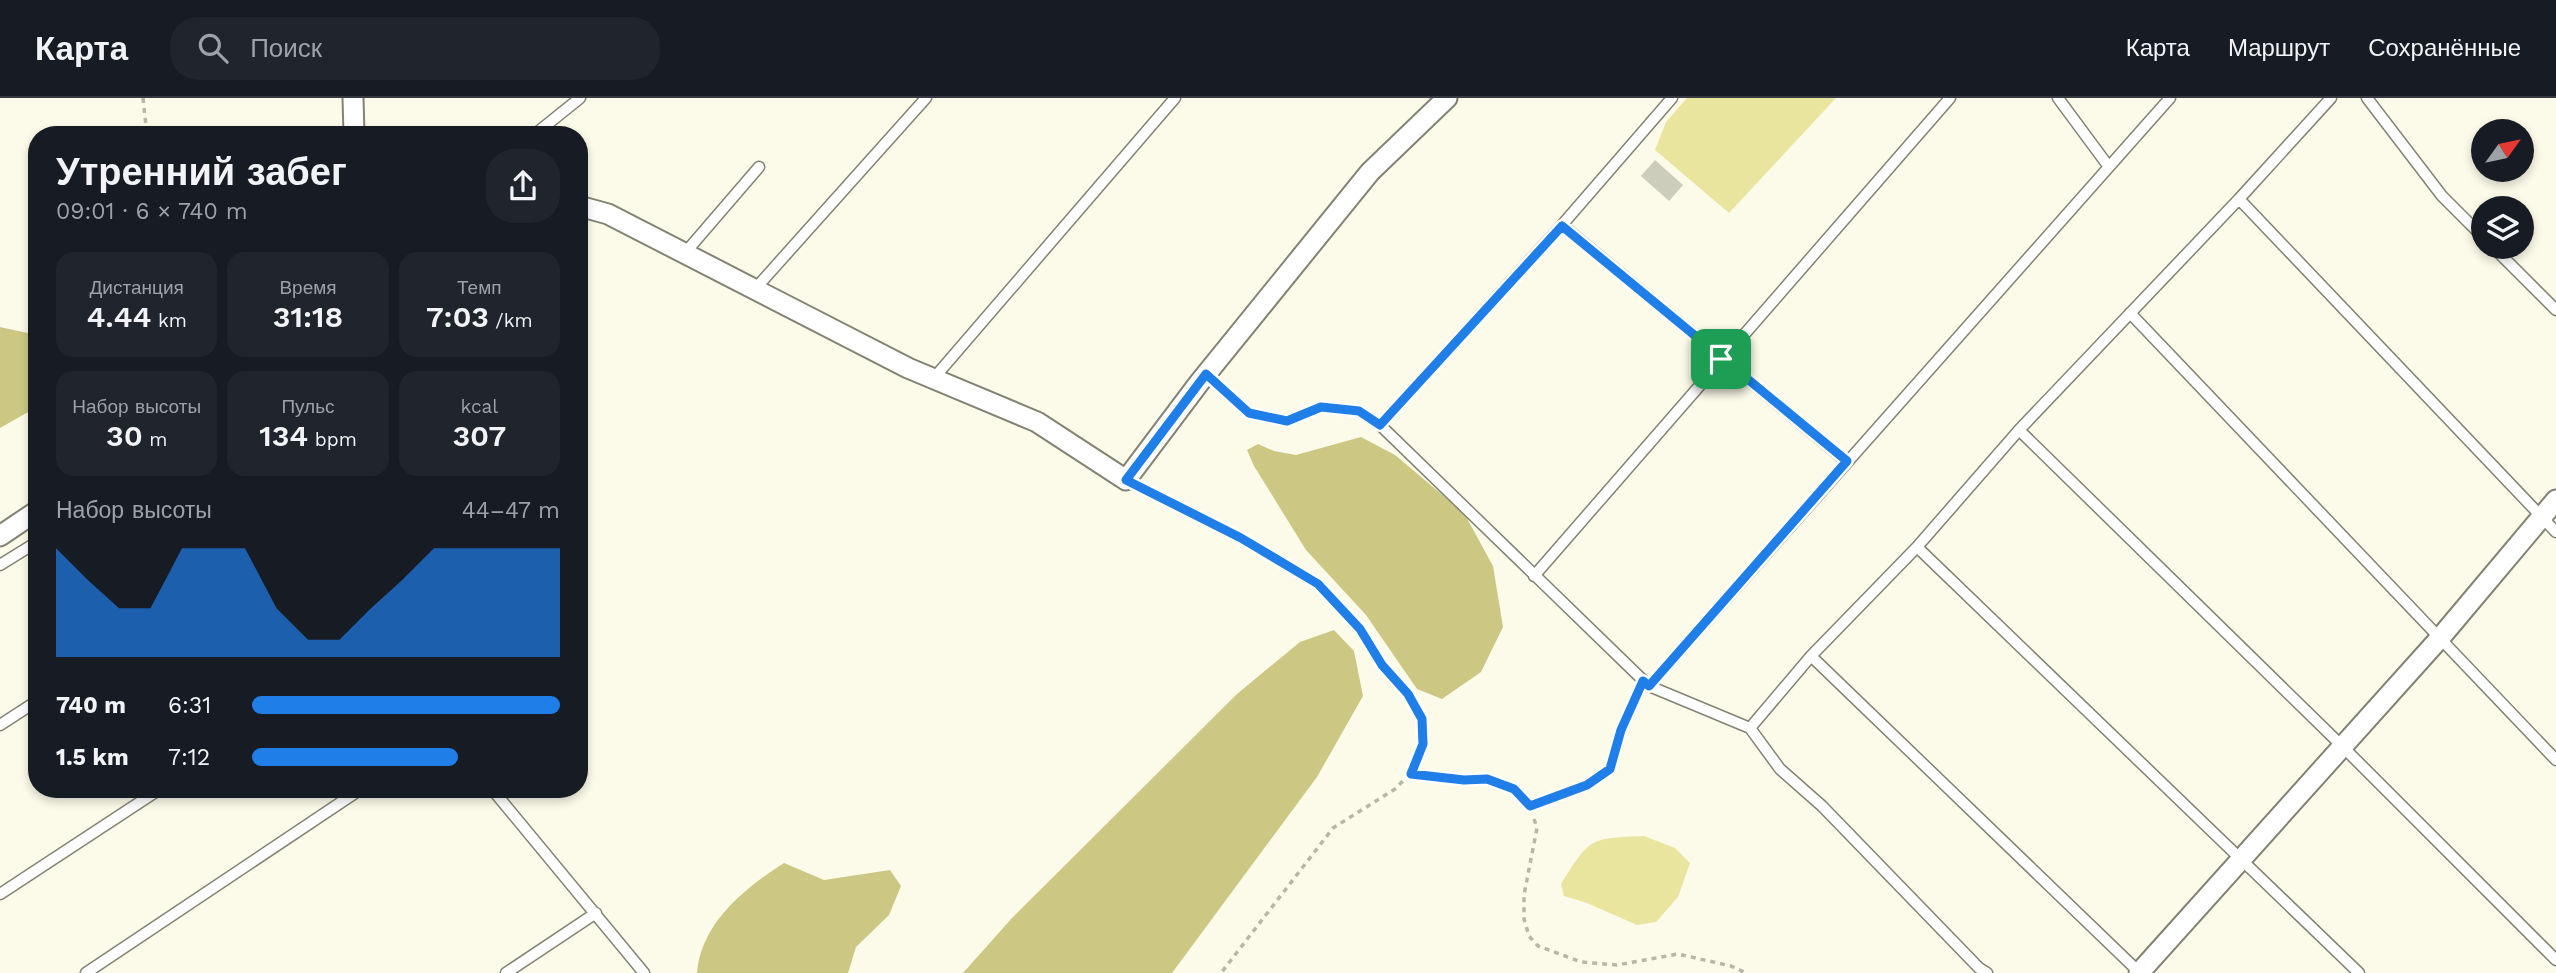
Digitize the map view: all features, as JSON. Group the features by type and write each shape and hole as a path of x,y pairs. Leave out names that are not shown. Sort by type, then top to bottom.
{"street":[{"path":"353,98 354,126"},
{"path":"588,208 608,214 908,368 1037,422 1126,480 1206,374 1370,172 1447,98"},
{"path":"2139,973 2440,638 2556,500"},
{"path":"0,536 28,517"}],"lane":[{"path":"545,126 580,98"},
{"path":"755,289 926,98"},
{"path":"934,378 1175,98"},
{"path":"1380,425 1562,226 1672,98"},
{"path":"1534,576 1950,98"},
{"path":"2059,98 2109,167"},
{"path":"1530,806 1587,785 1610,769 1621,730 1646,683 2170,98"},
{"path":"1750,728 1811,656 1917,548 2019,430 2239,199 2331,98"},
{"path":"2367,98 2442,196 2471,225"},
{"path":"685,253 759,167"},
{"path":"2239,199 2556,532"},
{"path":"1562,226 1847,461"},
{"path":"2505,259 2556,310"},
{"path":"2130,313 2556,760"},
{"path":"1206,374 1249,413 1287,421 1321,407 1359,411 1380,425 1646,683 1750,728 1780,769 1822,806 1979,968 1987,973"},
{"path":"2019,430 2556,960"},
{"path":"0,565 28,548"},
{"path":"1917,548 2359,973"},
{"path":"1811,656 2139,973"},
{"path":"0,725 28,707"},
{"path":"0,894 146,798"},
{"path":"86,973 348,798"},
{"path":"500,798 644,973"},
{"path":"506,973 596,913"}],"path":[{"path":"143,98 146,126"},
{"path":"1126,480 1241,538 1318,584 1360,629 1382,665 1408,694 1422,719 1423,744 1411,774 1395,789 1333,828 1221,973"},
{"path":"1411,774 1464,780 1487,779 1514,789 1530,806 1537,828 1524,895 1524,919 1529,936 1538,946 1581,962 1617,965 1678,954 1731,966 1746,973"}],"shaded area":[{"path":"1687,98 1836,98 1729,213 1655,150 1666,122"},
{"path":"0,327 28,333 28,412 0,428"},
{"path":"1361,437 1395,455 1464,513 1493,566 1503,627 1481,672 1442,699 1417,689 1366,615 1306,550 1254,466 1247,450 1258,444 1274,451 1296,455"},
{"path":"1334,630 1354,651 1363,696 1317,777 1172,973 963,973 1012,918 1237,694 1300,642"},
{"path":"1644,836 1675,848 1690,863 1678,897 1656,922 1637,925 1564,896 1561,884 1578,857 1593,843 1612,838"},
{"path":"784,863 824,880 890,870 901,886 889,915 856,947 848,973 697,973 707,938 727,909"}],"building":[{"path":"1655,160 1683,185 1669,201 1641,176"}],"route":[{"path":"1562,226 1721,359 1847,461 1649,686 1643,681 1621,730 1610,769 1587,785 1530,806 1514,789 1487,779 1464,780 1411,774 1423,744 1422,719 1408,694 1382,665 1360,629 1318,584 1241,538 1126,480 1206,374 1249,413 1287,421 1321,407 1359,411 1380,425 1562,226"}]}
